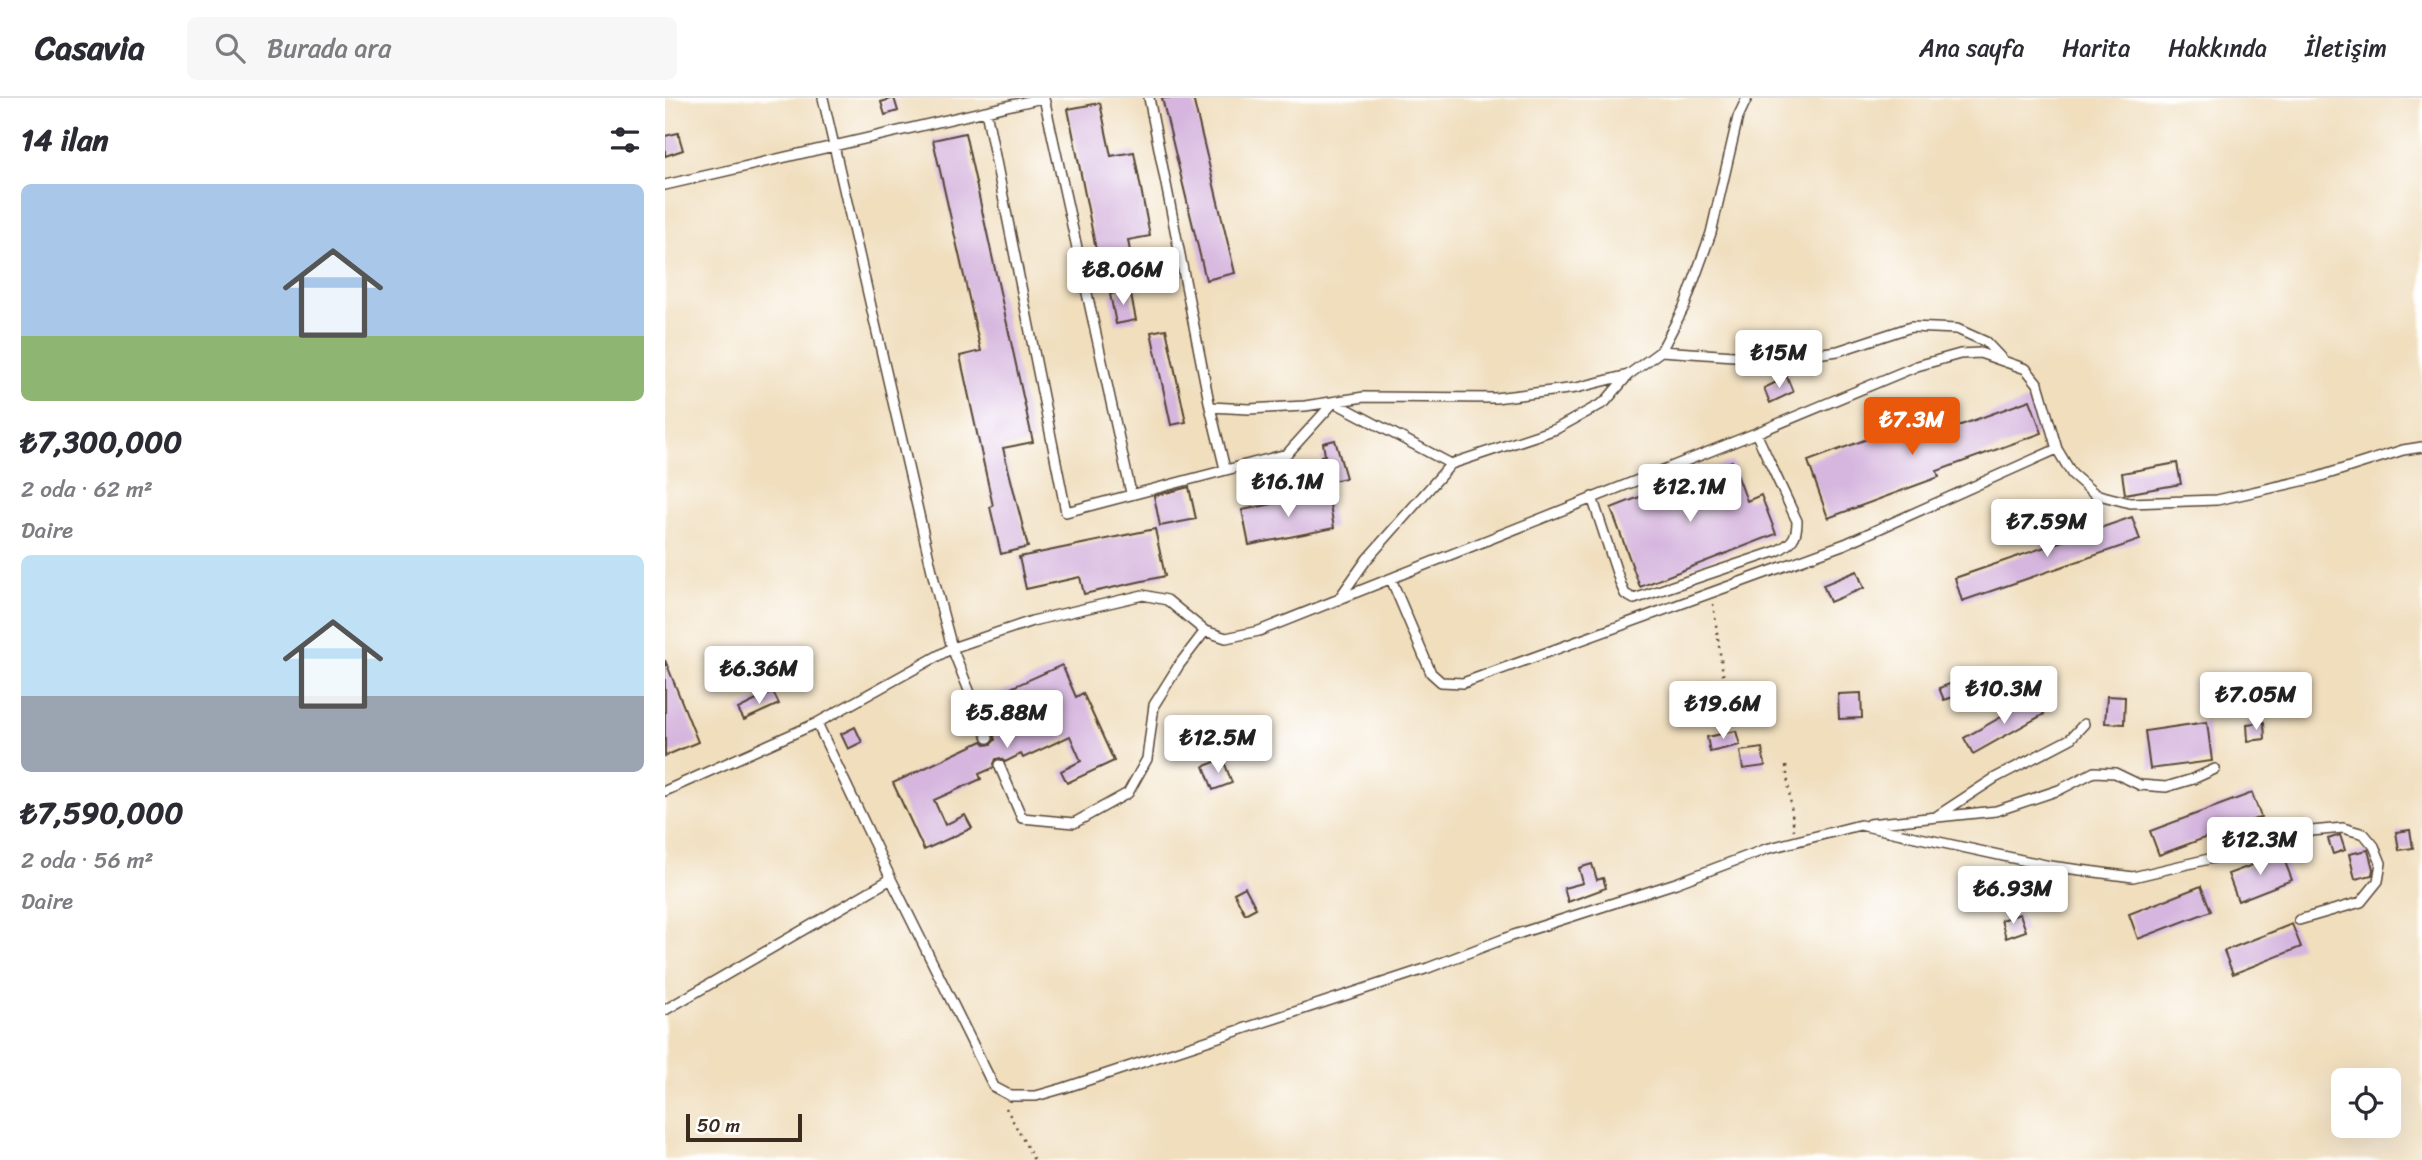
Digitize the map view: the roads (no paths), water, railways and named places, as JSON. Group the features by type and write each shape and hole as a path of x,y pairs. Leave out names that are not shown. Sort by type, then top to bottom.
{"lane":[{"path":"823,98 935,584 952,648 988,738"},
{"path":"665,185 1020,101 1043,98 1131,494"},
{"path":"1149,98 1210,407 1225,469"},
{"path":"1338,600 1367,559 1451,464 1556,429 1605,402 1628,375 1661,351 1685,306 1711,233 1738,117 1747,98"},
{"path":"986,111 1066,512 1287,453 1334,401"},
{"path":"1661,351 1778,359 1838,351 1911,327 1957,329 1986,342 2004,360"},
{"path":"665,791 817,723 952,648 1032,621 1143,594 1167,600 1205,631 1226,638 1259,631 1917,366 1960,354 1980,353 2025,369 2038,384 2057,449 2072,474 2095,494 2130,503 2217,500 2315,478 2403,450 2422,447"},
{"path":"1210,407 1249,410 1364,397 1495,398 1576,388 1628,375"},
{"path":"1334,401 1451,464"},
{"path":"1592,497 1621,585 1625,594 1633,599 1777,551 1791,544 1797,533 1797,521 1756,433"},
{"path":"1391,579 1431,673 1441,682 1463,683 1845,544 2057,449"},
{"path":"999,765 1022,818 1075,823 1128,793 1147,760 1154,705 1205,631"},
{"path":"817,723 994,1087 1011,1096 1036,1096 1064,1088 1428,968 1514,935 1677,883 1766,849 1860,825 1996,811 2059,790 2094,772 2115,773 2140,785 2166,787 2215,769"},
{"path":"1936,817 1995,778 2070,739 2084,724"},
{"path":"1860,825 2050,866 2133,877 2213,858 2301,832 2343,828 2364,834 2374,846 2381,863 2378,881 2361,902 2299,920"},
{"path":"665,1010 891,879"}]}
